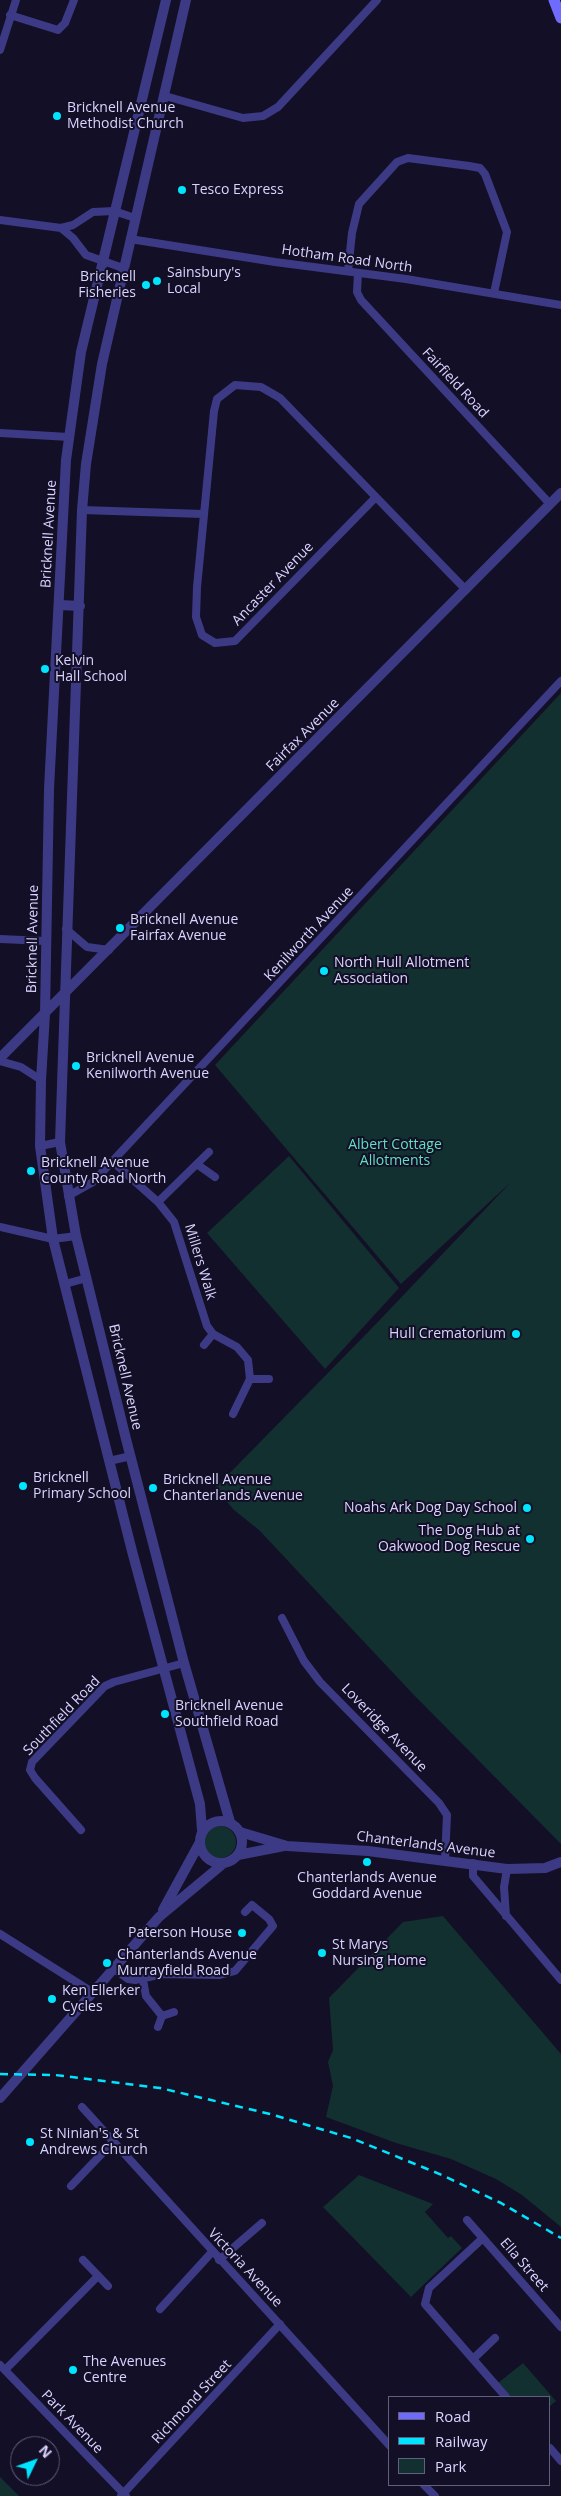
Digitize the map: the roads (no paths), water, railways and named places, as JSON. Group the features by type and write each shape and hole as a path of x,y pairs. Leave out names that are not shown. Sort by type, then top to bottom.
{"main road":[{"path":"554,0 561,18"}],"street":[{"path":"0,50 16,0"},
{"path":"10,15 58,30 65,23 74,0"},
{"name":"Bricknell Avenue","path":"166,0 81,352 69,437 62,529 60,605 49,789 45,1014 40,1146 53,1239 163,1668 200,1804 202,1830"},
{"name":"Bricknell Avenue","path":"186,0 102,364 82,510 60,1142 76,1236 184,1662 230,1822"},
{"path":"165,96 243,118 263,116 278,107 377,0"},
{"path":"348,271 352,233 359,204 397,162 408,158 469,166 480,168 485,174 507,232 494,293"},
{"path":"0,220 61,228 73,225 93,212 114,212 135,218"},
{"path":"61,228 73,238 86,255 102,263 123,268"},
{"name":"Hotham Road North","path":"130,239 494,293 561,305"},
{"name":"Fairfield Road","path":"358,273 357,292 361,300 550,504"},
{"name":"Ancaster Avenue","path":"376,498 243,633 229,643 215,643 202,635 196,617 214,411 217,399 235,385 261,387 280,398 466,590"},
{"path":"0,433 69,437"},
{"name":"Fairfax Avenue","path":"0,1059 561,493"},
{"path":"82,510 204,514"},
{"path":"60,605 80,606"},
{"name":"Kenilworth Avenue","path":"68,1196 93,1182 561,680"},
{"path":"66,929 87,947 109,950"},
{"path":"0,939 45,941"},
{"path":"0,1059 21,1067 41,1080"},
{"path":"40,1146 60,1142"},
{"path":"158,1202 209,1152"},
{"name":"Millers Walk","path":"112,1161 158,1202 174,1222 198,1302 207,1326 213,1334"},
{"path":"198,1164 215,1177"},
{"path":"0,1227 53,1239 76,1236"},
{"path":"64,1284 87,1278"},
{"path":"204,1345 213,1334 237,1347 248,1360 250,1379 233,1414"},
{"path":"250,1379 269,1378"},
{"path":"109,1460 131,1456"},
{"name":"Loveridge Avenue","path":"282,1618 304,1661 320,1682 439,1803 447,1815 445,1860"},
{"path":"163,1668 184,1662"},
{"name":"Southfield Road","path":"81,1830 35,1778 30,1770 32,1762 105,1686 163,1668"},
{"path":"0,2098 159,1918 224,1863 238,1855 242,1844 240,1832 230,1822 220,1820 209,1824 202,1830 199,1844 159,1918"},
{"name":"Chanterlands Avenue","path":"240,1832 287,1846 368,1851 507,1868 545,1868 561,1862"},
{"path":"199,1844 203,1854 214,1862 224,1863"},
{"name":"Chanterlands Avenue","path":"238,1855 287,1846"},
{"path":"473,1863 473,1876 561,1980"},
{"path":"506,1916 504,1887 507,1868"},
{"path":"113,1968 128,1979 143,1980 164,1974 220,1975 235,1971 273,1926 269,1919 252,1905 245,1912"},
{"path":"0,1934 92,1992"},
{"path":"143,1980 146,1996 162,2016"},
{"path":"162,2016 174,2012"},
{"path":"158,2027 162,2016"},
{"name":"Victoria Avenue","path":"82,2107 388,2444"},
{"path":"72,2186 113,2142"},
{"name":"Ella Street","path":"467,2220 561,2327"},
{"path":"219,2260 262,2223"},
{"path":"483,2238 429,2288 425,2304 505,2396"},
{"path":"160,2309 212,2252"},
{"path":"84,2260 108,2286"},
{"path":"2,2368 98,2276"},
{"name":"Richmond Street","path":"124,2495 280,2324"},
{"path":"473,2359 495,2338"},
{"name":"Park Avenue","path":"2,2368 124,2495"},
{"path":"561,2446 552,2450 561,2461"},
{"path":"425,2486 435,2496"}],"railway":[{"path":"0,2074 55,2075 160,2088 270,2114 351,2138 442,2175 501,2203 561,2238"}],"place":[{"name":"Bricknell Avenue Methodist Church","path":"57,116"},
{"name":"Tesco Express","path":"182,190"},
{"name":"Sainsbury's Local","path":"157,281"},
{"name":"Bricknell Fisheries","path":"146,285"},
{"name":"Kelvin Hall School","path":"45,669"},
{"name":"Bricknell Avenue Fairfax Avenue","path":"120,928"},
{"name":"North Hull Allotment Association","path":"324,971"},
{"name":"Bricknell Avenue Kenilworth Avenue","path":"76,1066"},
{"name":"Bricknell Avenue County Road North","path":"31,1171"},
{"name":"Hull Crematorium","path":"516,1334"},
{"name":"Bricknell Primary School","path":"23,1486"},
{"name":"Bricknell Avenue Chanterlands Avenue","path":"153,1488"},
{"name":"Noahs Ark Dog Day School","path":"527,1508"},
{"name":"The Dog Hub at Oakwood Dog Rescue","path":"530,1539"},
{"name":"Bricknell Avenue Southfield Road","path":"165,1714"},
{"name":"Chanterlands Avenue Goddard Avenue","path":"367,1862"},
{"name":"Paterson House","path":"242,1933"},
{"name":"St Marys Nursing Home","path":"322,1953"},
{"name":"Chanterlands Avenue Murrayfield Road","path":"107,1963"},
{"name":"Ken Ellerker Cycles","path":"52,1999"},
{"name":"St Ninian's & St Andrews Church","path":"30,2142"},
{"name":"The Avenues Centre","path":"73,2370"}],"park label":[{"name":"Albert Cottage Allotments","path":"395,1154"}]}
